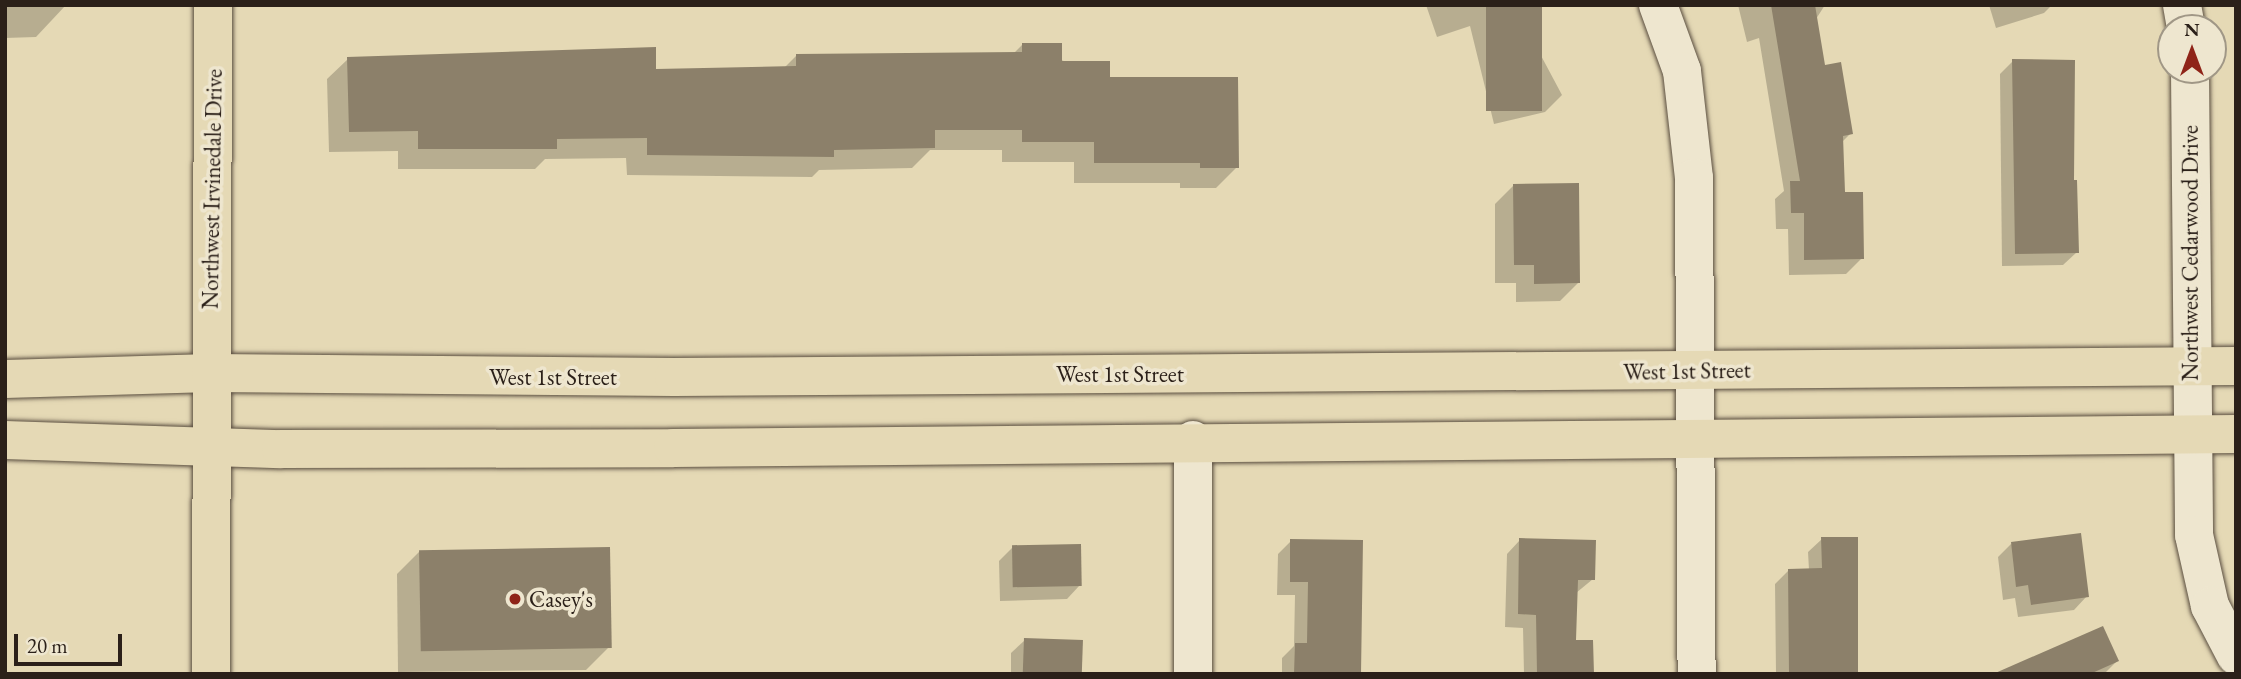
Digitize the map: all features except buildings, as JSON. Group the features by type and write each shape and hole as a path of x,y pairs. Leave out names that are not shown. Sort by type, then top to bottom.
{"main road":[{"name":"Northwest Irvinedale Drive","path":"211,674 213,5"},
{"name":"West 1st Street","path":"5,379 211,373 497,378 1696,372 2236,366"},
{"path":"5,440 210,447 673,448 1193,440 1695,440 2236,434"}],"street":[{"path":"1658,5 1682,71 1694,178 1697,674"},
{"name":"Northwest Cedarwood Drive","path":"2189,84 2189,368 2194,535 2203,582 2236,656"},
{"path":"1193,440 1193,674"}],"place":[{"name":"Casey's","path":"515,599"}]}
